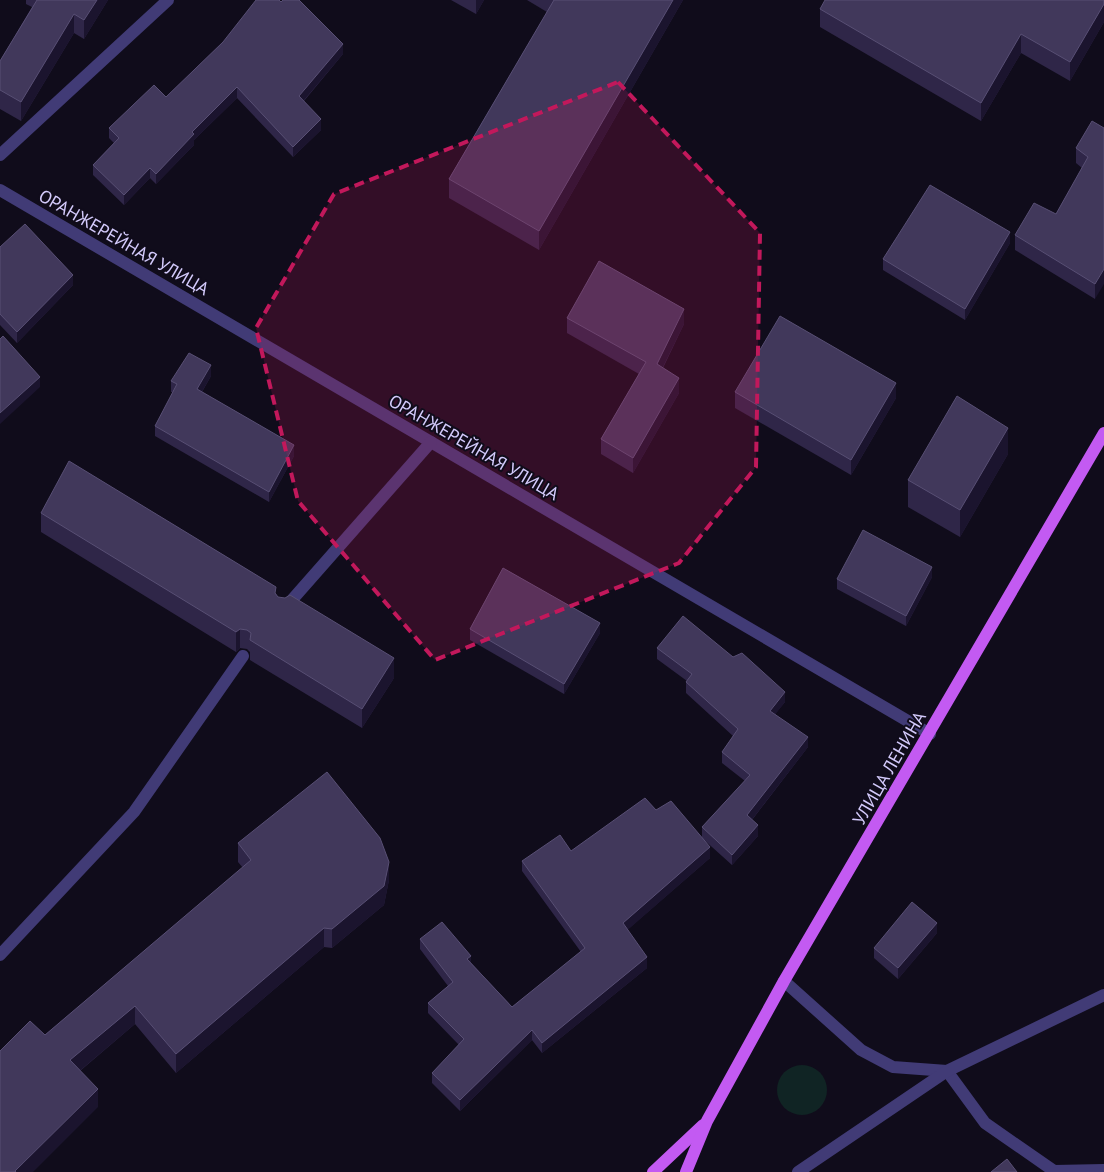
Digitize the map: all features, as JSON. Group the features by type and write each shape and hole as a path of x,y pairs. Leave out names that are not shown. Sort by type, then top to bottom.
{"main road":[{"name":"УЛИЦА ЛЕНИНА","path":"686,1172 707,1122 784,981 930,734 1104,433"},
{"name":"УЛИЦА ЛЕНИНА","path":"653,1172 707,1122"}],"street":[{"path":"0,155 168,0"},
{"name":"ОРАНЖЕРЕЙНАЯ УЛИЦА","path":"0,190 930,734"},
{"path":"283,610 431,442"},
{"path":"0,955 134,812 243,656"},
{"path":"784,981 861,1050 894,1067 948,1071"},
{"path":"798,1172 948,1071 1104,995"},
{"path":"948,1071 985,1123 1054,1171 1104,1170"}],"highlighted area":[{"path":"618,82 760,233 756,467 679,563 435,660 298,501 256,328 334,194"}],"green space":[{"path":"802,1065 812,1067 820,1072 825,1080 827,1090 825,1100 820,1108 812,1113 802,1115 792,1113 784,1108 779,1100 777,1090 779,1080 784,1072 792,1067"}],"building":[{"path":"37,0 97,0 84,20 74,14 21,102 0,90 0,61"},
{"path":"256,0 279,0 281,2 283,0 299,0 343,44 299,96 321,119 293,147 237,87 192,132 194,134 156,174 150,168 124,195 93,165 119,138 109,128 154,85 166,97 223,42"},
{"path":"554,0 673,0 539,231 449,179"},
{"path":"825,0 1104,0 1104,4 1070,62 1021,34 981,103 820,9"},
{"path":"1092,121 1104,128 1104,269 1095,284 1015,235 1034,203 1056,214 1088,157 1076,148"},
{"path":"930,185 1010,232 965,309 883,259"},
{"path":"25,224 73,275 17,332 0,314 0,247"},
{"path":"599,261 684,309 657,364 679,378 633,458 601,439 646,362 567,318"},
{"path":"780,316 896,383 851,460 735,392"},
{"path":"3,336 40,377 0,413 0,339"},
{"path":"189,353 211,365 197,389 294,445 269,492 155,426 177,384 171,381"},
{"path":"957,396 1008,428 960,510 908,480"},
{"path":"69,461 276,587 275,593 278,597 285,598 290,595 394,658 362,709 250,640 251,633 247,630 240,629 236,632 41,513"},
{"path":"863,530 932,567 906,616 837,579"},
{"path":"503,568 600,623 564,684 470,629"},
{"path":"683,616 733,657 742,653 785,692 770,711 808,737 747,815 758,825 732,855 702,827 750,775 722,752 738,729 686,682 692,674 657,648"},
{"path":"327,772 380,838 389,862 384,886 332,929 324,928 176,1054 135,1006 70,1060 98,1089 16,1172 0,1172 0,1051 30,1021 45,1035 251,860 238,843"},
{"path":"645,798 656,810 671,801 710,847 623,923 647,957 542,1043 532,1030 460,1100 432,1073 464,1039 428,1003 453,982 420,939 442,922 471,956 467,959 512,1007 585,948 522,861 560,835 571,851"},
{"path":"912,902 937,923 898,968 874,948"},
{"path":"1007,1159 1017,1172 991,1172"}]}
